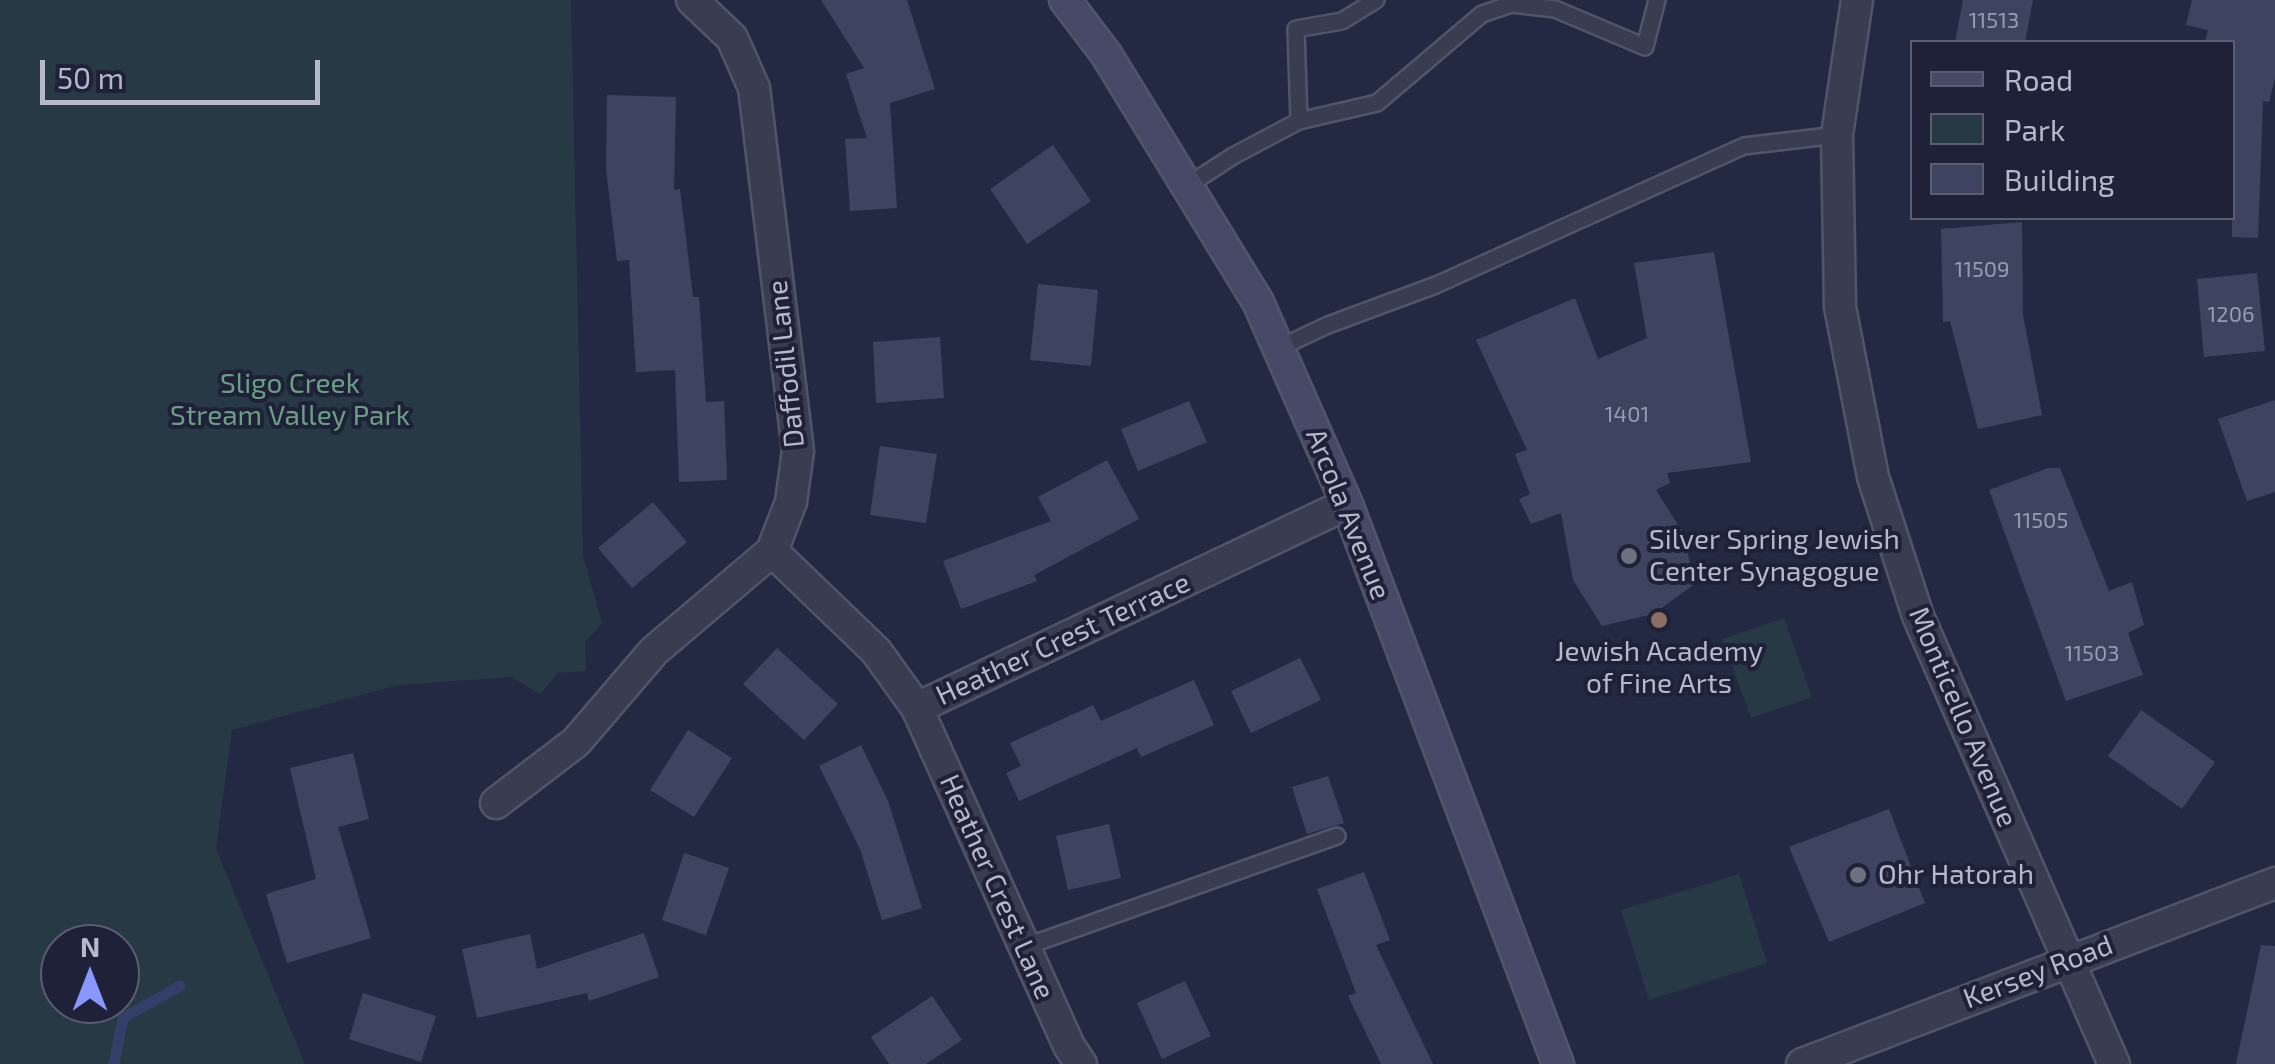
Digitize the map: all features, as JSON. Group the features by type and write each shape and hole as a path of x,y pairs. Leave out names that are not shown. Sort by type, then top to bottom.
{"street":[{"name":"Daffodil Lane","path":"496,802 576,742 654,651 772,552 791,502 798,451 754,88 732,38 692,0"},
{"name":"Arcola Avenue","path":"1065,0 1106,54 1258,302 1347,504 1558,1064"},
{"name":"Monticello Avenue","path":"1857,0 1836,135 1840,306 1874,477 1918,616 2114,1064"},
{"name":"Heather Crest Terrace","path":"772,552 876,651 917,708 1347,504"},
{"name":"Heather Crest Lane","path":"917,708 1069,1046 1081,1064"},
{"name":"Kersey Road","path":"1802,1064 2275,882"}],"lane":[{"path":"1299,121 1296,29 1342,20 1376,0"},
{"path":"1187,186 1299,121 1377,104 1482,14 1512,4 1555,9 1644,47 1657,0"},
{"path":"1279,348 1328,325 1436,285 1744,146 1836,135"},
{"path":"1024,946 1336,836"}],"green space":[{"name":"Sligo Creek Stream Valley Park","path":"0,0 571,0 583,556 602,623 585,642 586,671 558,673 540,694 511,677 398,685 232,730 216,849 305,1064 0,1064"},
{"path":"1784,618 1812,697 1751,718 1722,639"},
{"path":"1739,874 1767,963 1649,1000 1621,910"}],"building":[{"path":"821,0 907,0 935,89 890,103 897,208 850,211 845,139 867,138 846,74 864,68"},
{"path":"1963,0 2033,0 2025,40 1955,40"},
{"path":"2192,0 2275,0 2275,78 2269,102 2263,101 2258,238 2232,237 2235,40 2206,40 2208,30 2186,25"},
{"path":"607,95 676,97 674,190 680,189 693,297 699,297 706,402 724,401 727,480 679,482 675,370 636,372 629,260 617,261 606,169"},
{"path":"1053,145 1091,201 1027,244 990,189"},
{"path":"2022,222 2023,315 2042,415 1978,429 1950,321 1943,322 1941,229"},
{"path":"1714,252 1751,462 1667,473 1670,483 1656,490 1683,533 1695,584 1653,614 1602,626 1573,580 1561,513 1531,524 1519,499 1530,494 1515,454 1527,450 1476,340 1575,298 1598,359 1647,338 1634,263"},
{"path":"2257,273 2265,351 2204,357 2197,279"},
{"path":"1038,284 1098,290 1091,366 1030,360"},
{"path":"940,337 944,398 876,403 873,342"},
{"path":"2275,400 2275,492 2247,501 2218,419"},
{"path":"1189,401 1207,442 1138,471 1121,429"},
{"path":"880,446 937,454 926,523 870,515"},
{"path":"1107,460 1139,519 1034,575 1037,581 961,609 943,561 1051,521 1038,497"},
{"path":"2048,468 2060,468 2109,591 2132,582 2144,625 2128,633 2143,675 2066,701 1989,490"},
{"path":"653,502 687,542 632,588 598,548"},
{"path":"777,648 838,704 804,740 743,684"},
{"path":"1300,658 1321,700 1251,733 1231,691"},
{"path":"1194,680 1214,725 1141,757 1137,748 1019,801 1006,773 1021,766 1010,743 1093,705 1101,721"},
{"path":"2141,710 2215,762 2182,809 2108,756"},
{"path":"688,730 732,758 694,817 650,790"},
{"path":"861,745 888,801 922,908 882,920 860,849 819,766"},
{"path":"353,753 369,819 338,827 371,938 287,963 266,894 316,879 290,768"},
{"path":"1328,776 1344,823 1307,834 1292,787"},
{"name":"Ohr Hatorah","path":"1889,809 1925,903 1829,942 1789,847"},
{"path":"1109,824 1121,878 1068,890 1056,836"},
{"path":"684,853 729,868 706,935 662,920"},
{"path":"1364,872 1390,940 1376,945 1433,1064 1381,1064 1348,996 1356,993 1317,889"},
{"path":"644,933 659,977 589,1001 587,993 477,1018 462,949 530,934 537,969"},
{"path":"2261,945 2275,946 2275,1064 2236,1064"},
{"path":"1185,981 1211,1036 1162,1059 1137,1003"},
{"path":"363,993 436,1016 421,1062 349,1039"},
{"path":"932,996 962,1040 926,1064 889,1064 871,1037"}],"waterway":[{"path":"114,1064 123,1018 180,986"}],"place":[{"name":"Silver Spring Jewish Center Synagogue","path":"1629,556"},
{"name":"Jewish Academy of Fine Arts","path":"1659,620"},
{"name":"Ohr Hatorah","path":"1858,875"}]}
